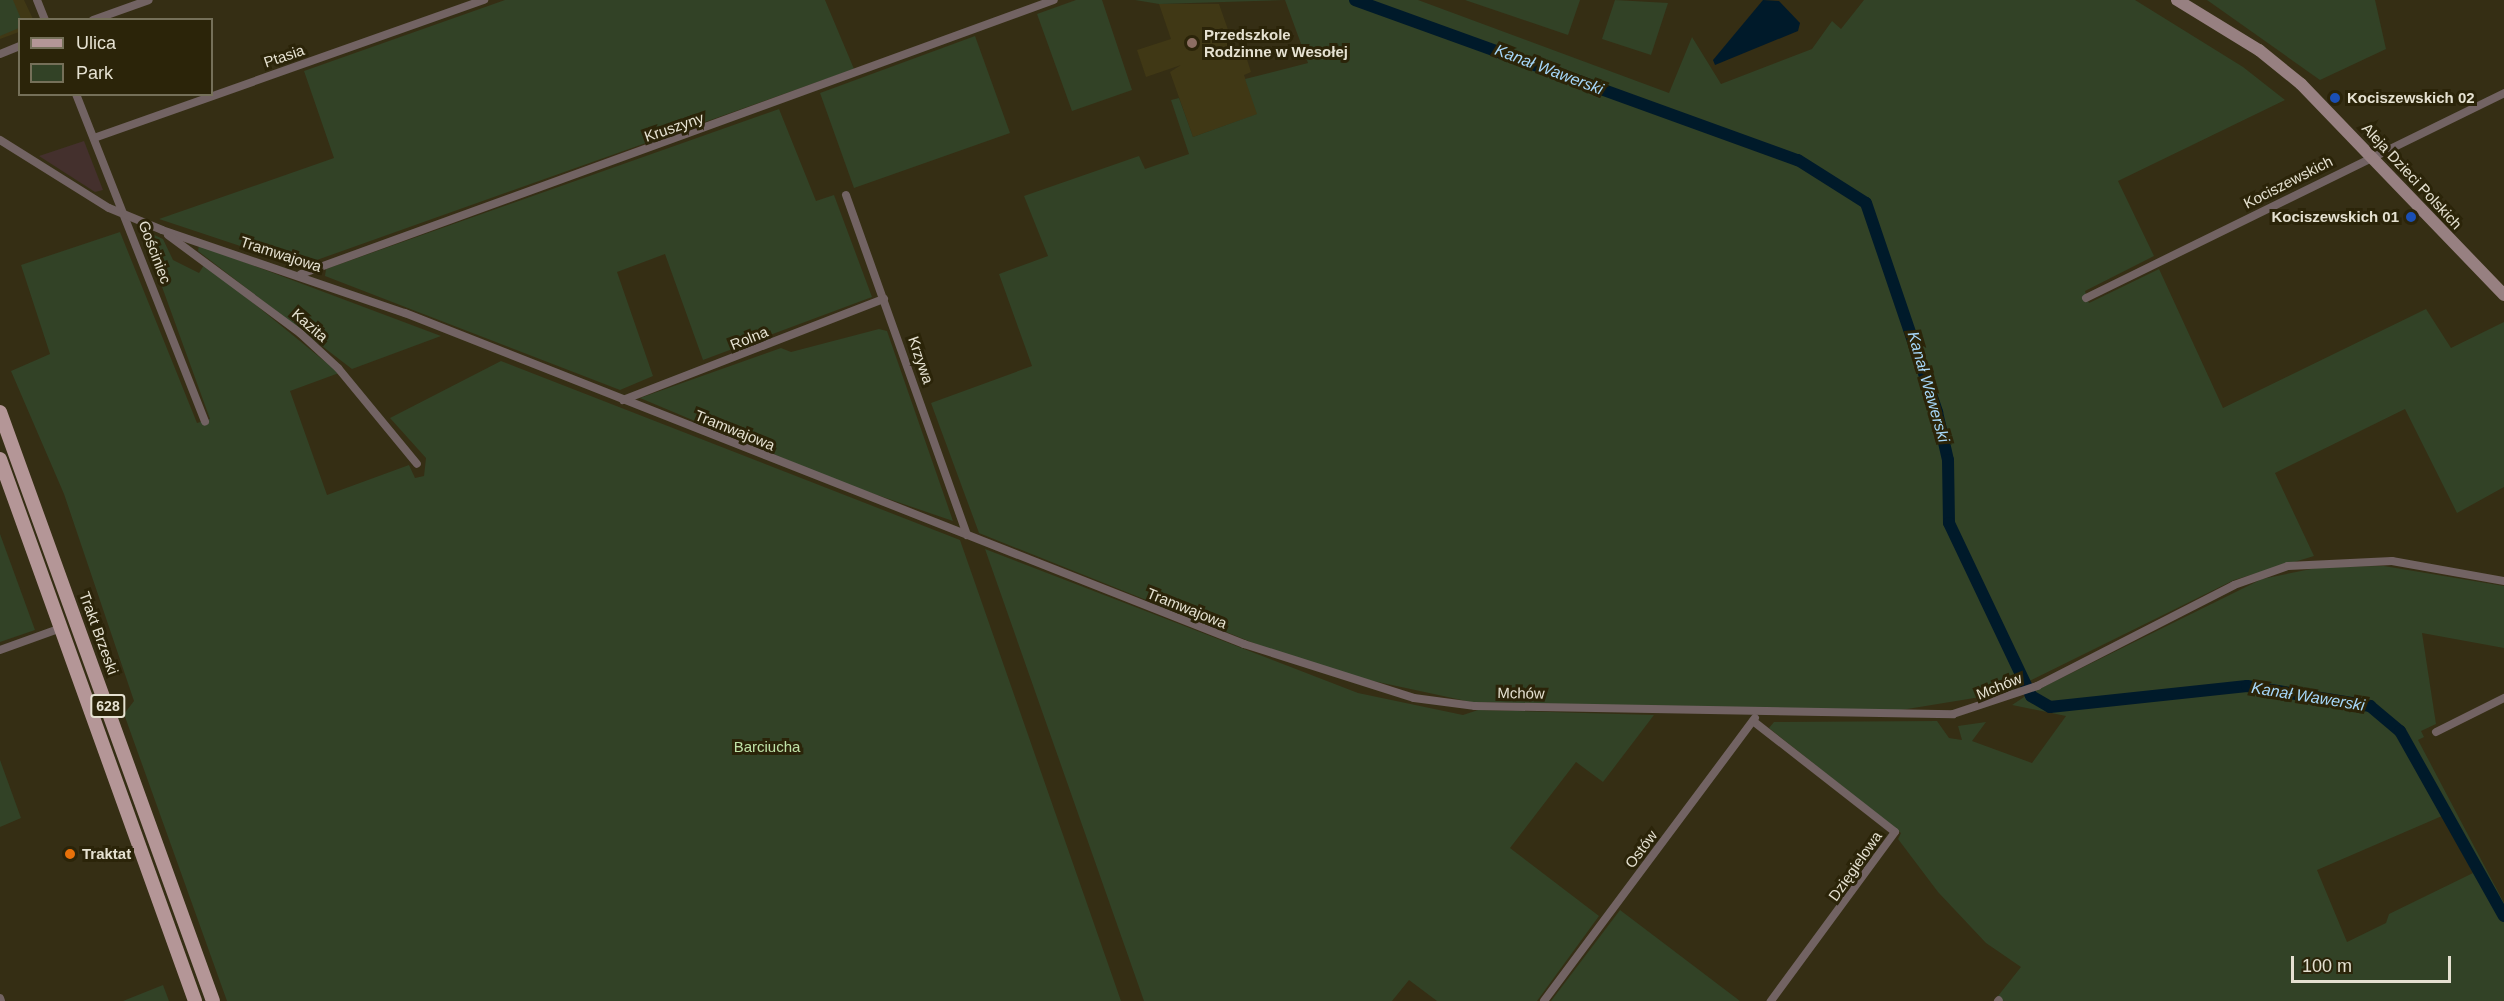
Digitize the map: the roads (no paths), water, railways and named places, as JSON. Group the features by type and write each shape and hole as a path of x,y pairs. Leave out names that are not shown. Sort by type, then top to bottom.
{"main road":[{"name":"Trakt Brzeski","path":"0,412 213,1001"},
{"name":"628","path":"0,459 195,1001"}],"street":[{"path":"36,0 44,18"},
{"path":"99,18 149,0"},
{"name":"Ptasia","path":"213,96 484,0"},
{"name":"Kruszyny","path":"301,274 1054,0"},
{"name":"Aleja Dzieci Polskich","path":"2177,0 2279,65 2373,156 2504,295"},
{"path":"0,54 18,47"},
{"name":"Kociszewskich","path":"2086,298 2504,93"},
{"name":"Gościniec","path":"77,96 126,214 205,421"},
{"name":"Ptasia","path":"94,138 213,96"},
{"name":"Tramwajowa","path":"0,141 126,214 162,230 301,274 967,535 1348,681 1475,706"},
{"name":"Krzywa","path":"846,195 967,535"},
{"name":"Kazita","path":"162,230 300,333 338,368 417,464"},
{"name":"Rolna","path":"623,400 884,299"},
{"name":"Mchów","path":"1475,706 1758,713 1953,714 2037,686 2234,585 2288,566 2392,561 2504,581"},
{"path":"0,650 61,628"},
{"path":"2436,732 2504,698"},
{"name":"Ostów","path":"1544,1001 1758,713"},
{"name":"Dzięgielowa","path":"1753,721 1895,832 1771,1001"}],"water":[{"path":"1763,0 1779,1 1800,23 1798,31 1715,65 1713,60"}],"waterway":[{"name":"Kanał Wawerski","path":"1355,0 1798,160 1866,203 1937,412 1948,460 1949,523 2031,696 2050,707 2247,686 2370,706 2400,731 2504,916"}],"place":[{"name":"Przedszkole Rodzinne w Wesołej","path":"1192,43"},
{"name":"Kociszewskich 02","path":"2335,98"},
{"name":"Kociszewskich 01","path":"2411,217"},
{"name":"Traktat","path":"70,854"}],"park label":[{"name":"Barciucha","path":"767,747"}]}
